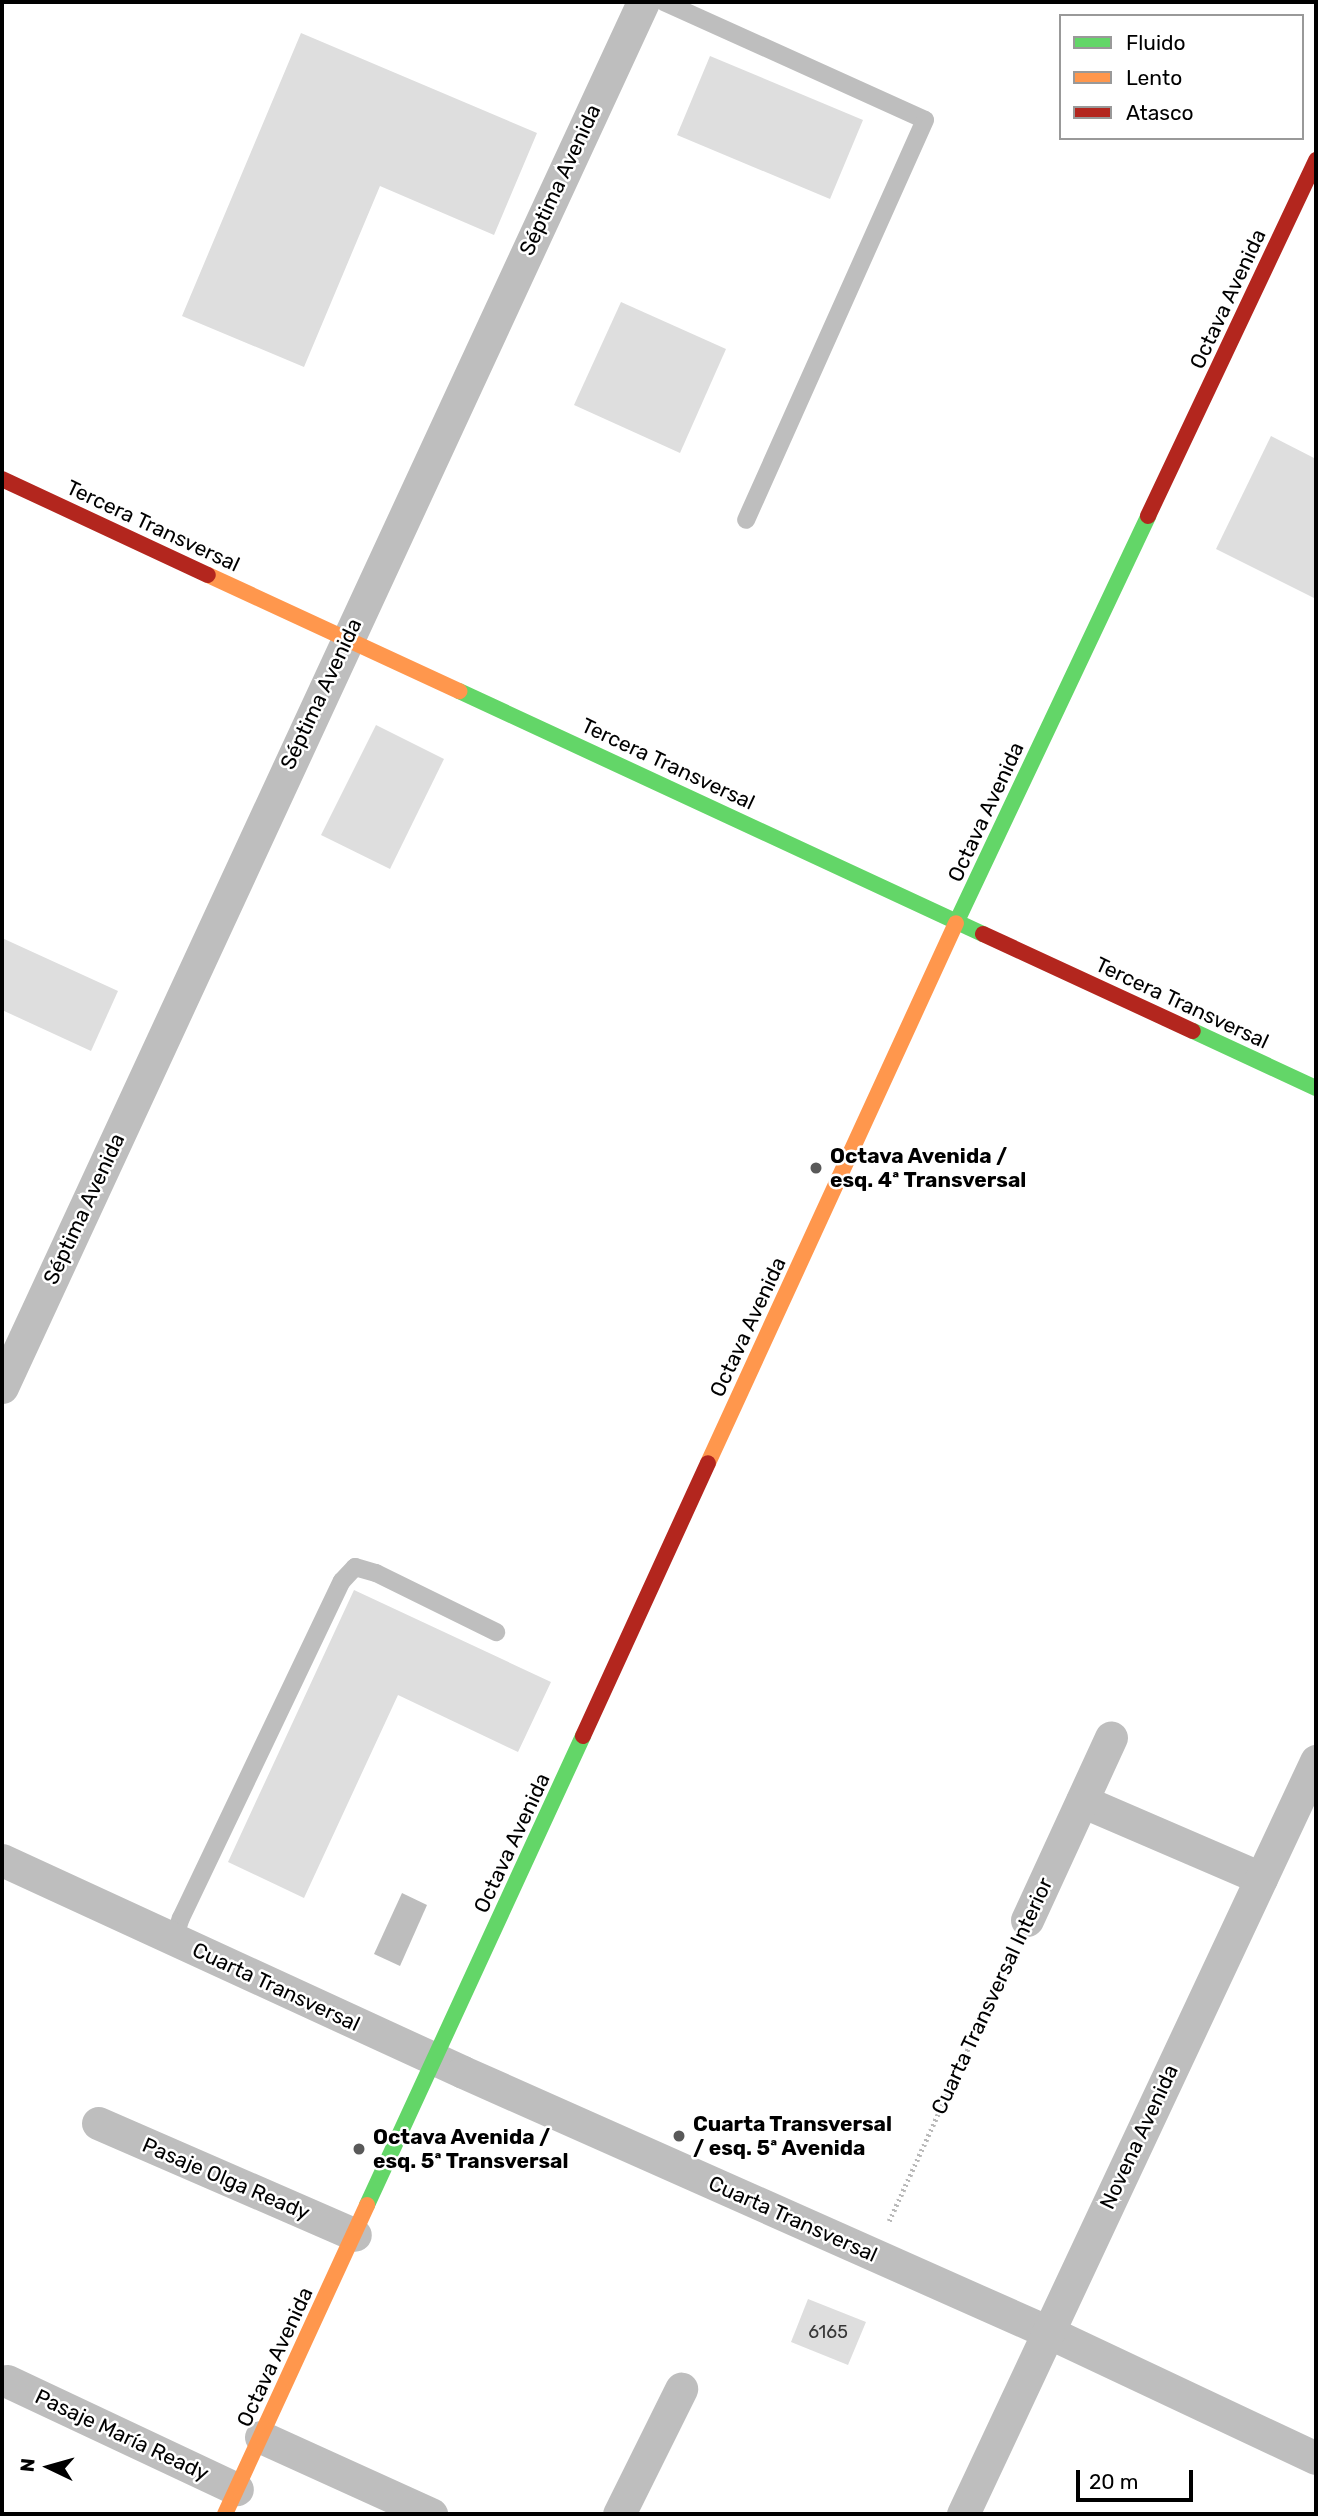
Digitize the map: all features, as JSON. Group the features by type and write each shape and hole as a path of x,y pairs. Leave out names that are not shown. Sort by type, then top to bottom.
{"street":[{"name":"Séptima Avenida","path":"2,1387 643,2"},
{"name":"Octava Avenida","path":"231,2502 957,922 1316,160"},
{"name":"Tercera Transversal","path":"2,479 1316,1088"},
{"name":"Cuarta Transversal Interior","path":"1027,1920 1111,1737"},
{"name":"Novena Avenida","path":"963,2514 1261,1878 1307,1806 1316,1761"},
{"path":"1082,1801 1261,1878"},
{"name":"Cuarta Transversal","path":"2,1860 436,2060 1048,2332 1316,2458"},
{"name":"Pasaje Olga Ready","path":"98,2123 355,2235"},
{"name":"Pasaje María Ready","path":"7,2381 231,2502"},
{"path":"619,2514 681,2389"},
{"path":"261,2437 431,2514"}],"lane":[{"path":"664,2 925,120 746,520"},
{"path":"174,1940 181,1918 342,1581 355,1567 376,1573 496,1632"}],"path":[{"name":"Cuarta Transversal Interior","path":"873,2255 1027,1920"}],"shaded area":[{"path":"402,1893 427,1905 400,1966 374,1954"}],"building":[{"path":"301,33 537,133 494,235 380,186 304,367 182,316"},
{"path":"710,56 863,120 830,199 677,135"},
{"path":"621,302 726,349 680,453 574,405"},
{"path":"1271,436 1316,459 1316,599 1216,549"},
{"path":"376,725 444,759 390,869 321,835"},
{"path":"2,938 118,991 91,1051 2,1010"},
{"path":"354,1590 551,1682 518,1752 398,1695 304,1898 228,1862"},
{"path":"808,2299 866,2322 848,2365 791,2342"}],"traffic: fast":[{"path":"956,923 1148,516"},
{"path":"459,691 983,934"},
{"path":"1193,1031 1316,1088"},
{"path":"367,2205 583,1736"}],"traffic: slow":[{"path":"208,575 459,691"},
{"path":"708,1463 956,923"},
{"path":"225,2514 367,2205"}],"traffic: jam":[{"path":"1148,516 1316,160"},
{"path":"2,479 208,575"},
{"path":"983,934 1193,1031"},
{"path":"583,1736 708,1463"}],"place":[{"name":"Octava Avenida / esq. 4ª Transversal","path":"816,1168"},
{"name":"Cuarta Transversal / esq. 5ª Avenida","path":"679,2136"},
{"name":"Octava Avenida / esq. 5ª Transversal","path":"359,2149"}]}
